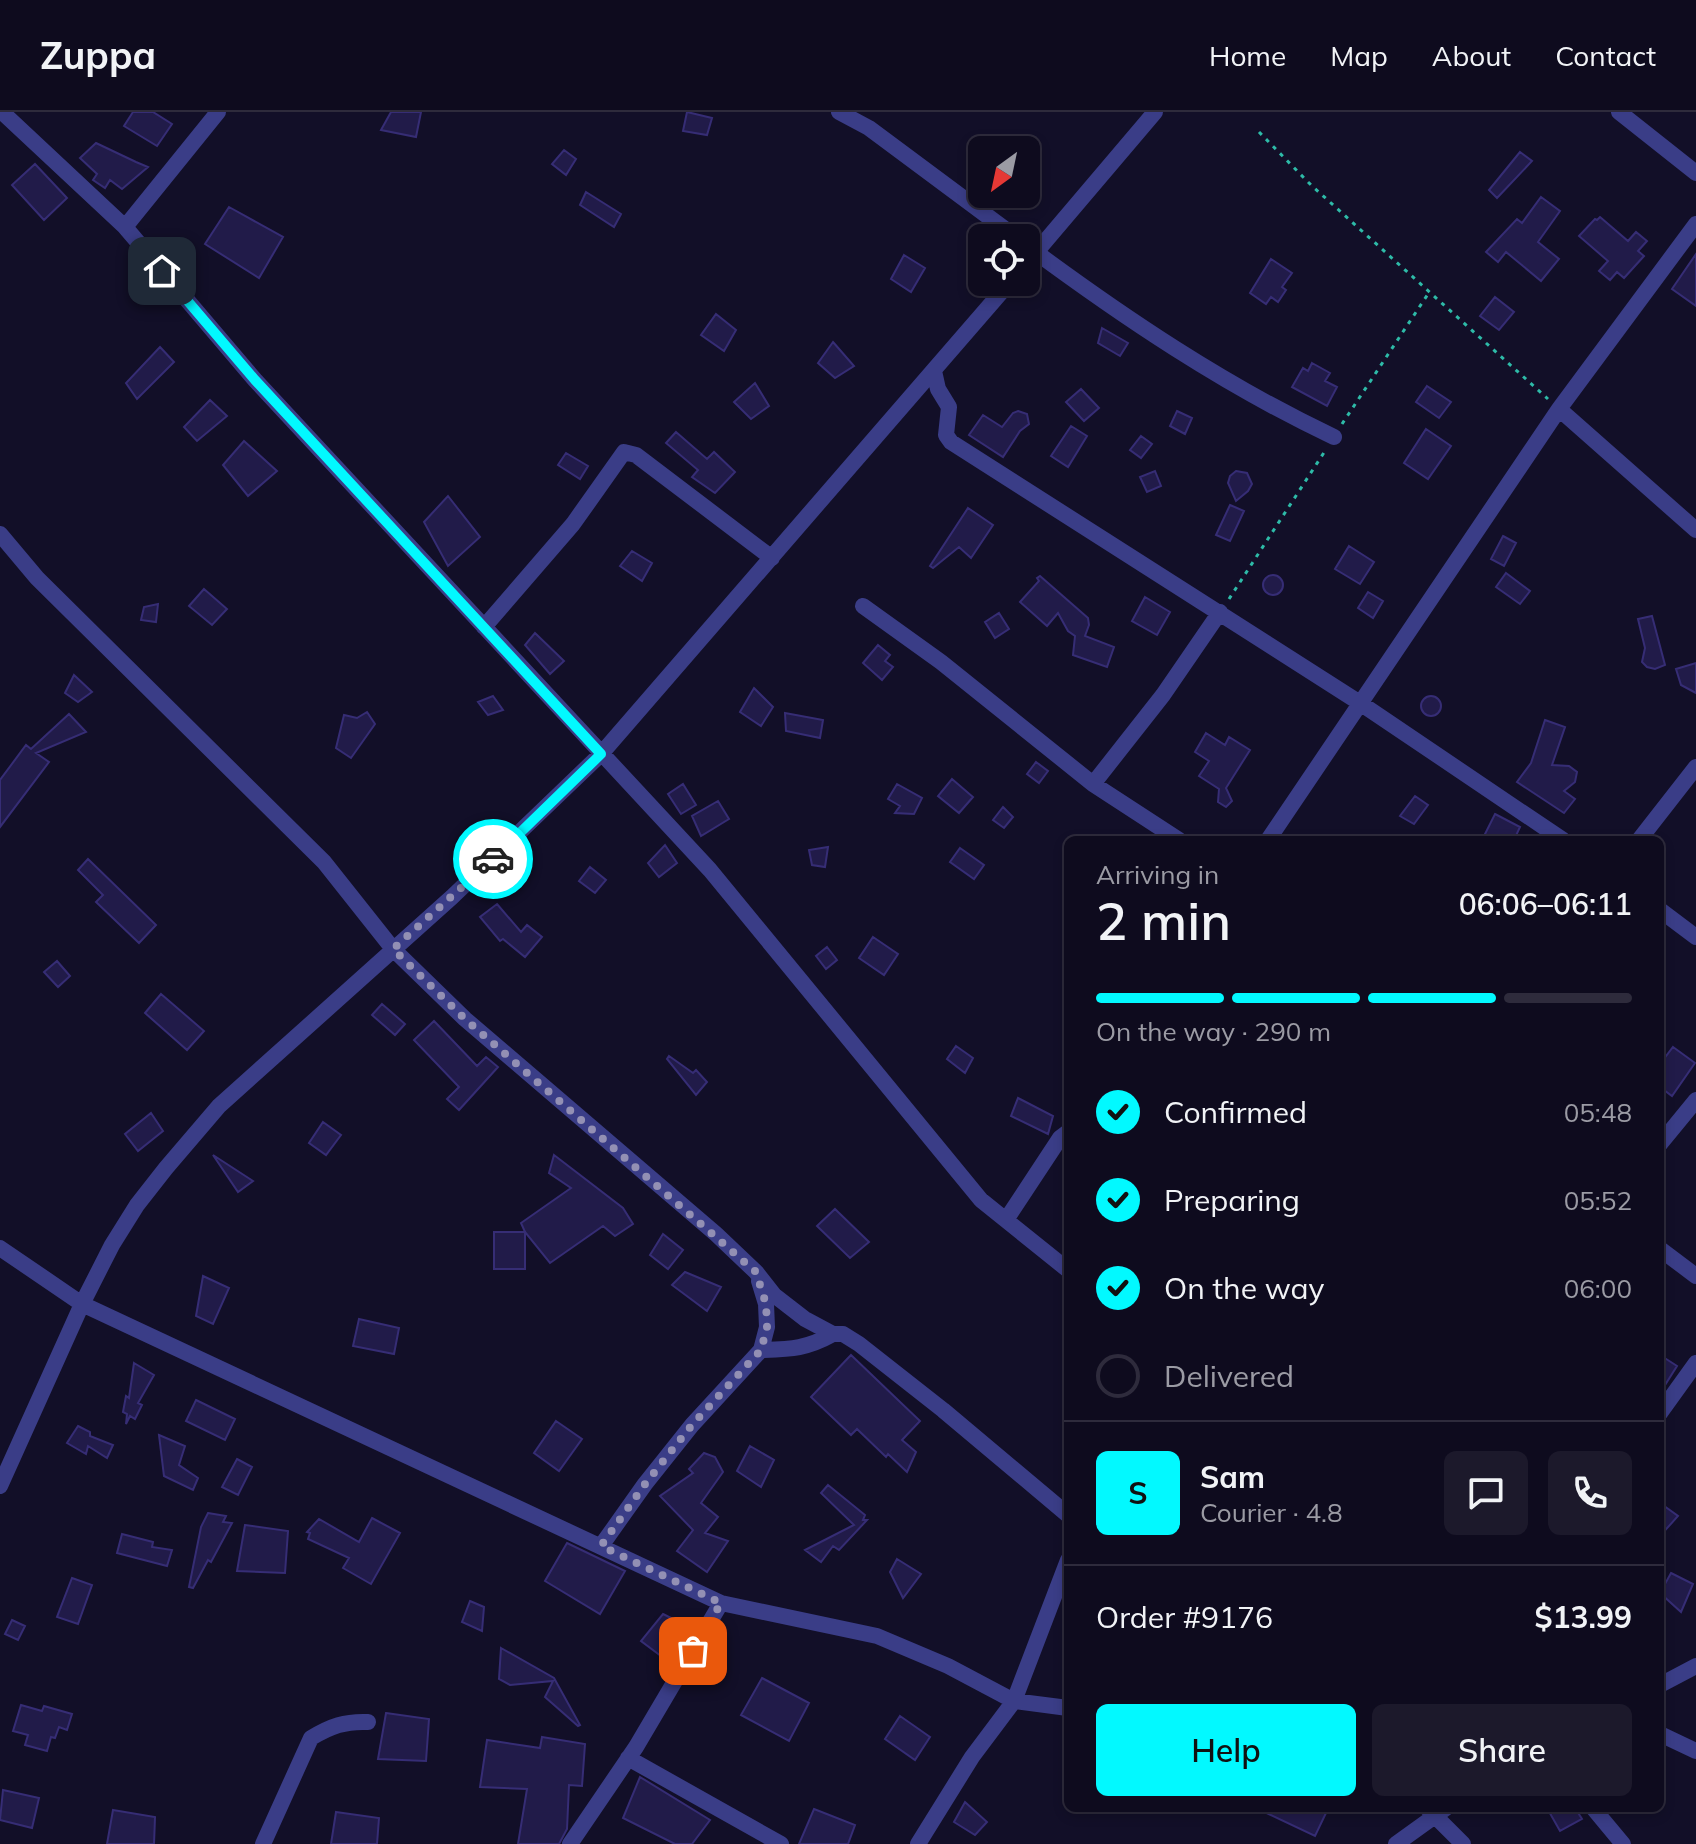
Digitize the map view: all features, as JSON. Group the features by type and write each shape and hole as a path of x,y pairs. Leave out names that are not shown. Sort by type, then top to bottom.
{"street":[{"path":"2,112 125,227 255,380 710,870 981,1200 1064,1267"},
{"path":"125,227 218,112"},
{"path":"839,112 869,128 998,224"},
{"path":"1040,242 1155,112"},
{"path":"1619,112 1696,173"},
{"path":"1271,836 1559,409 1696,224"},
{"path":"1040,261 1193,361 1334,437"},
{"path":"0,1486 112,1245 137,1205 219,1106 463,887 601,754 998,296"},
{"path":"934,371 938,389 949,407 946,435 951,442 1360,703 1557,836"},
{"path":"1559,409 1696,530"},
{"path":"484,627 573,524 624,452 636,455 772,558"},
{"path":"0,534 37,578 324,862 393,949 465,1019 756,1272 774,1295 805,1319 859,1344 1064,1512"},
{"path":"863,606 941,662 1093,784 1173,836"},
{"path":"1093,784 1163,695 1220,612"},
{"path":"1642,836 1696,767"},
{"path":"1664,913 1696,937"},
{"path":"1664,1139 1696,1100"},
{"path":"1006,1220 1064,1135"},
{"path":"0,1248 82,1304 721,1603 877,1636 948,1666 1014,1701 1064,1707"},
{"path":"1664,1252 1696,1276"},
{"path":"601,1546 692,1425 761,1350 767,1327 766,1304 756,1272"},
{"path":"761,1350 812,1346 833,1334"},
{"path":"1664,1407 1696,1363"},
{"path":"918,1844 972,1757 1014,1701 1064,1570"},
{"path":"570,1844 628,1758 721,1603"},
{"path":"1664,1683 1696,1666"},
{"path":"263,1844 311,1738 345,1721 368,1722"},
{"path":"1664,1736 1696,1751"},
{"path":"628,1758 781,1844"},
{"path":"1396,1844 1434,1812"},
{"path":"1438,1812 1463,1844"},
{"path":"1596,1812 1623,1844"}],"path":[{"path":"1259,132 1311,185 1559,409"}],"building":[{"path":"133,112 153,112 172,124 157,146 124,126"},
{"path":"391,112 421,112 416,137 381,130"},
{"path":"687,112 712,118 707,135 683,131"},
{"path":"96,143 148,167 122,189 110,180 105,188 93,180 97,174 80,158"},
{"path":"564,150 576,159 566,175 552,164"},
{"path":"1520,152 1532,161 1497,198 1489,190"},
{"path":"35,164 67,198 44,220 12,185"},
{"path":"586,192 621,214 614,227 580,205"},
{"path":"1541,197 1560,211 1538,242 1559,259 1541,281 1506,252 1498,262 1486,252 1517,219 1522,223"},
{"path":"229,207 283,237 259,278 205,244"},
{"path":"1600,217 1628,241 1636,232 1647,241 1638,251 1644,256 1624,278 1617,272 1610,280 1599,271 1608,261 1579,236"},
{"path":"1696,254 1696,306 1672,289"},
{"path":"904,255 925,268 911,292 891,279"},
{"path":"1271,259 1292,273 1282,287 1286,290 1278,302 1271,297 1266,304 1250,293"},
{"path":"1495,297 1514,312 1499,330 1480,316"},
{"path":"716,314 736,330 724,351 701,335"},
{"path":"1102,328 1128,343 1120,356 1098,343"},
{"path":"833,342 854,366 835,378 818,363"},
{"path":"160,347 174,362 137,399 126,383"},
{"path":"1312,363 1330,373 1325,381 1337,387 1327,406 1292,387 1303,368 1308,371"},
{"path":"755,383 769,406 751,419 734,402"},
{"path":"1427,386 1451,402 1439,418 1416,402"},
{"path":"1081,389 1099,408 1084,421 1066,402"},
{"path":"210,400 227,416 197,441 184,427"},
{"path":"1018,411 1027,414 1029,424 1020,431 1003,457 969,435 983,415 1002,427"},
{"path":"1177,411 1192,418 1185,434 1170,426"},
{"path":"1071,426 1087,436 1068,467 1051,456"},
{"path":"1426,429 1451,446 1428,479 1404,463"},
{"path":"676,432 707,459 714,452 735,472 715,493 692,477 698,470 666,443"},
{"path":"1141,436 1152,444 1141,458 1130,450"},
{"path":"244,441 277,471 248,496 223,465"},
{"path":"566,453 588,466 580,479 558,465"},
{"path":"1155,471 1161,486 1147,492 1140,477"},
{"path":"1236,471 1247,473 1252,484 1236,501 1228,483"},
{"path":"448,496 480,537 448,566 424,522"},
{"path":"1230,505 1244,511 1230,541 1216,535"},
{"path":"968,508 993,525 971,558 959,547 933,568 930,566"},
{"path":"1503,536 1516,543 1504,566 1491,559"},
{"path":"1349,546 1374,562 1360,584 1335,569"},
{"path":"632,551 652,563 642,581 620,566"},
{"path":"1506,573 1530,591 1520,604 1496,587"},
{"path":"1269,575 1277,575 1283,585 1277,595 1269,595 1263,589 1263,581"},
{"path":"1040,576 1088,618 1085,636 1114,647 1107,667 1073,655 1075,636 1068,631 1058,613 1047,626 1020,602"},
{"path":"204,589 227,609 212,625 189,606"},
{"path":"1368,592 1383,601 1373,618 1358,608"},
{"path":"1145,597 1170,612 1157,635 1132,621"},
{"path":"158,604 156,622 141,620 144,607"},
{"path":"999,613 1009,629 995,638 985,622"},
{"path":"1652,616 1665,665 1655,669 1642,662 1645,648 1638,619"},
{"path":"535,633 564,661 550,674 525,645"},
{"path":"878,645 890,655 885,661 893,667 882,680 863,663"},
{"path":"1696,663 1696,693 1681,685 1676,669"},
{"path":"74,675 92,692 78,702 65,693"},
{"path":"754,688 773,707 761,726 740,712"},
{"path":"493,696 503,710 488,715 478,702"},
{"path":"1431,696 1438,699 1441,706 1438,713 1431,716 1424,713 1421,706 1424,699"},
{"path":"367,712 375,724 351,758 336,748 344,715 357,718"},
{"path":"785,713 823,720 820,738 786,731"},
{"path":"69,714 86,732 36,753 49,762 0,827 0,780 26,745 31,749"},
{"path":"1545,720 1565,727 1552,765 1569,766 1577,772 1575,782 1564,791 1575,799 1564,813 1517,782 1531,763"},
{"path":"1206,733 1225,745 1229,737 1250,750 1226,788 1232,801 1226,807 1218,802 1219,789 1199,776 1209,761 1195,752"},
{"path":"1036,762 1048,771 1039,783 1027,774"},
{"path":"952,779 973,797 959,813 938,796"},
{"path":"683,784 696,805 681,814 668,794"},
{"path":"897,784 922,798 914,814 895,813 900,806 888,799"},
{"path":"1415,796 1428,805 1414,824 1400,816"},
{"path":"718,801 729,819 701,836 692,816"},
{"path":"1003,807 1013,817 1004,828 993,820"},
{"path":"1495,814 1520,827 1516,836 1484,836"},
{"path":"665,845 677,863 659,877 648,863"},
{"path":"828,847 825,867 812,865 809,850"},
{"path":"960,848 984,865 974,879 950,862"},
{"path":"88,859 156,925 139,943 96,902 103,895 78,870"},
{"path":"590,867 606,880 595,893 579,881"},
{"path":"497,904 521,932 527,925 542,937 525,957 503,939 500,941 480,917"},
{"path":"873,937 898,954 884,975 859,958"},
{"path":"827,947 837,960 826,969 816,956"},
{"path":"57,961 70,976 58,987 44,972"},
{"path":"161,994 204,1031 187,1050 145,1013"},
{"path":"382,1004 405,1024 395,1035 372,1015"},
{"path":"434,1021 477,1066 486,1057 498,1067 459,1110 447,1099 459,1087 414,1040"},
{"path":"956,1046 973,1058 965,1073 947,1059"},
{"path":"1673,1047 1695,1063 1672,1096 1664,1090 1664,1059"},
{"path":"669,1056 693,1073 696,1070 707,1082 696,1095 667,1059"},
{"path":"1018,1098 1053,1116 1048,1134 1011,1116"},
{"path":"151,1113 163,1131 138,1151 125,1134"},
{"path":"323,1122 341,1135 326,1155 309,1143"},
{"path":"213,1155 253,1181 238,1192"},
{"path":"554,1155 623,1208 633,1224 615,1236 603,1226 550,1263 521,1223 571,1188 549,1173"},
{"path":"835,1209 869,1242 850,1258 817,1226"},
{"path":"494,1232 525,1232 525,1269 494,1269"},
{"path":"663,1234 683,1250 668,1269 650,1255"},
{"path":"685,1272 721,1287 707,1311 672,1285"},
{"path":"203,1276 229,1288 213,1324 196,1316"},
{"path":"359,1319 399,1328 394,1354 353,1346"},
{"path":"851,1355 920,1421 902,1440 916,1452 907,1472 857,1429 851,1435 811,1397"},
{"path":"1664,1358 1677,1366 1664,1387"},
{"path":"134,1363 154,1375 138,1403 142,1405 135,1419 130,1416 126,1424 127,1414 123,1412 126,1396 129,1398"},
{"path":"196,1400 235,1419 225,1440 186,1421"},
{"path":"556,1421 582,1439 559,1471 534,1453"},
{"path":"78,1426 90,1432 90,1436 113,1445 107,1458 88,1446 86,1454 67,1443"},
{"path":"159,1435 185,1446 179,1465 198,1478 193,1490 164,1476"},
{"path":"750,1446 774,1460 761,1487 737,1471"},
{"path":"704,1453 715,1457 723,1472 701,1503 718,1517 705,1533 728,1541 707,1572 677,1551 693,1530 660,1496 693,1473 689,1469"},
{"path":"237,1459 252,1467 238,1495 222,1487"},
{"path":"828,1485 865,1515 863,1520 867,1520 839,1550 833,1546 821,1562 805,1550 854,1525 821,1493"},
{"path":"1664,1506 1678,1516 1664,1532"},
{"path":"208,1513 226,1516 223,1522 232,1523 193,1588 189,1587 201,1527"},
{"path":"372,1518 400,1533 371,1584 343,1568 349,1558 308,1539 310,1533 307,1532 319,1519 359,1542"},
{"path":"245,1525 288,1531 285,1573 237,1571"},
{"path":"122,1534 153,1542 152,1547 172,1550 167,1566 117,1553"},
{"path":"567,1543 625,1571 600,1614 545,1581"},
{"path":"897,1559 921,1574 903,1598 890,1572"},
{"path":"1671,1573 1693,1584 1681,1612 1664,1597 1664,1586"},
{"path":"72,1578 92,1585 78,1624 57,1617"},
{"path":"470,1601 484,1607 482,1631 462,1622"},
{"path":"663,1614 681,1623 661,1656 641,1641"},
{"path":"12,1620 25,1626 18,1640 5,1634"},
{"path":"501,1648 554,1678 580,1725 545,1697 553,1681 510,1685 499,1679"},
{"path":"762,1678 809,1703 789,1741 741,1715"},
{"path":"21,1705 42,1711 44,1706 72,1714 67,1730 59,1727 55,1738 51,1737 47,1751 25,1745 28,1735 13,1731"},
{"path":"386,1713 429,1719 426,1761 378,1759"},
{"path":"900,1716 930,1737 915,1760 885,1739"},
{"path":"542,1737 585,1744 582,1786 569,1785 567,1829 559,1844 518,1844 527,1789 480,1787 487,1740 540,1748"},
{"path":"640,1777 710,1820 692,1844 675,1844 623,1818"},
{"path":"3,1790 39,1798 32,1828 0,1820"},
{"path":"965,1802 987,1822 975,1835 954,1822"},
{"path":"814,1809 855,1825 848,1844 799,1844"},
{"path":"113,1810 155,1817 154,1844 107,1844"},
{"path":"336,1812 379,1818 377,1844 331,1844"},
{"path":"1264,1812 1326,1813 1315,1836"},
{"path":"1549,1812 1578,1812 1582,1819 1560,1831"}],"way so far":[{"path":"493,859 393,949 465,1019 716,1234 756,1272 766,1304 767,1327 761,1350 692,1425 601,1546 721,1603 693,1651"}],"route":[{"path":"162,271 255,380 601,754 493,859"}]}
